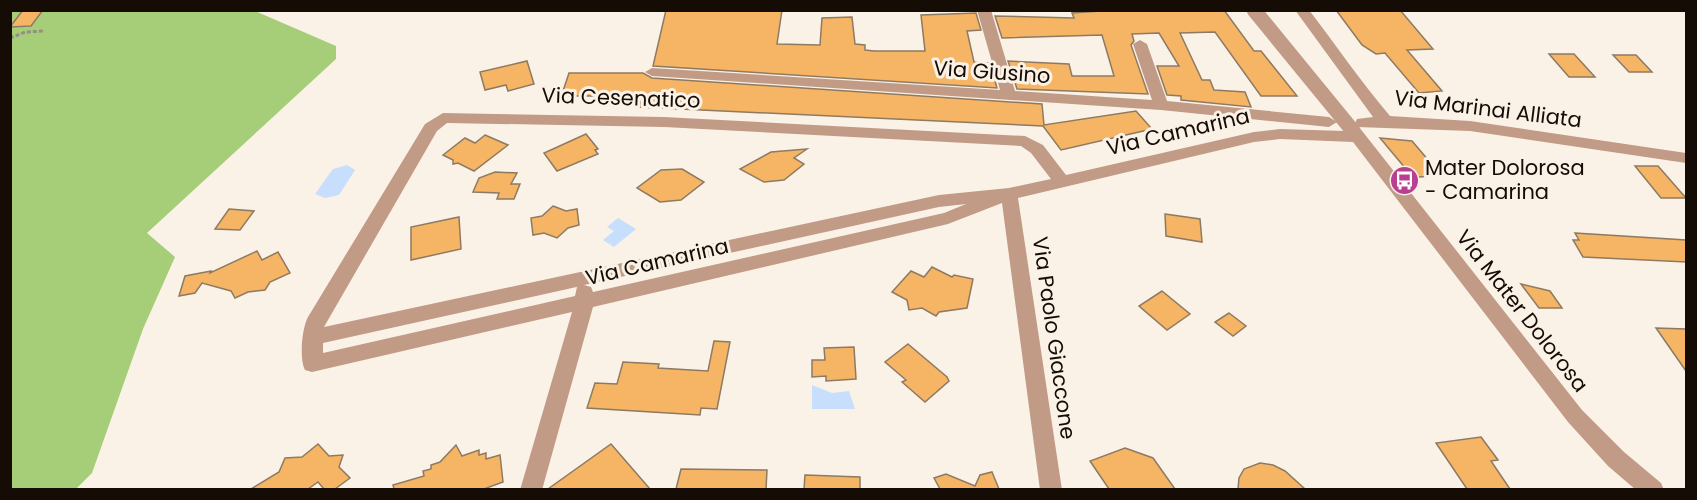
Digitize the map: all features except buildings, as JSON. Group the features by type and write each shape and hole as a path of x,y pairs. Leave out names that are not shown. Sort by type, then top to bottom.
{"street":[{"path":"984,10 1009,94"},
{"name":"Via Mater Dolorosa","path":"1254,10 1358,130 1575,416 1616,459 1653,489"},
{"name":"Via Marinai Alliata","path":"1301,10 1335,53 1351,80 1385,121 1470,126 1686,158"},
{"path":"1140,44 1161,105"},
{"name":"Via Giusino","path":"652,72 1161,105 1329,122"},
{"name":"Via Cesenatico","path":"312,364 313,328 321,312 431,128 443,118 664,122 1025,141 1037,149 1062,182"},
{"path":"1358,130 1385,121"},
{"name":"Via Camarina","path":"313,337 939,201 1010,194 1254,137 1358,130"},
{"name":"Via Camarina","path":"312,364 948,218 1010,194"},
{"name":"Via Paolo Giaccone","path":"1010,194 1051,489"},
{"path":"531,489 585,301 582,278"}],"path":[{"path":"10,38 25,32 45,30"}],"green space":[{"path":"10,11 255,11 336,46 336,59 147,233 175,257 143,329 92,473 76,489 11,489"}],"water":[{"path":"347,165 355,170 339,195 325,198 315,194 333,169"},
{"path":"618,218 636,229 614,247 603,240 614,231 607,227"},
{"path":"812,385 832,393 849,391 855,409 812,409"}],"place":[{"name":"Mater Dolorosa - Camarina","path":"1404,180"}]}
